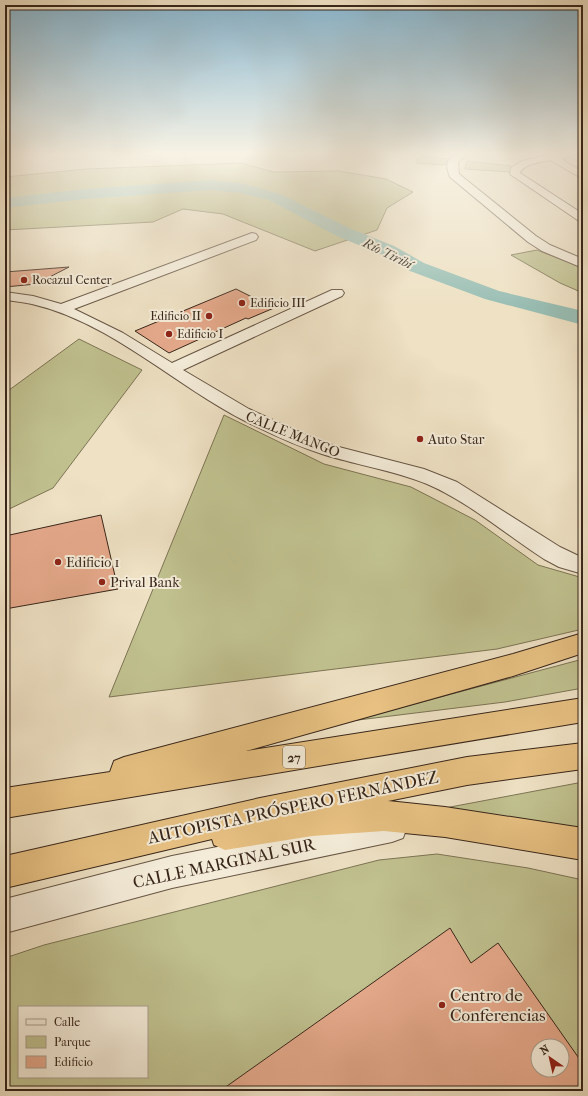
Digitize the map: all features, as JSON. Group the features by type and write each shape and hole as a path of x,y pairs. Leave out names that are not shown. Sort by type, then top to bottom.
{"highway":[{"path":"15,801 513,665 583,643"},
{"name":"27","path":"15,801 583,710"},
{"name":"AUTOPISTA PRÓSPERO FERNÁNDEZ","path":"5,872 47,861 260,813 459,772 583,756"},
{"path":"47,861 312,821 384,816 445,822 583,844"}],"street":[{"path":"490,204 532,239 552,251 583,264"},
{"path":"561,204 583,219"},
{"path":"62,308 252,237"},
{"path":"171,369 337,293"},
{"name":"CALLE MANGO","path":"5,296 15,296 62,308 116,335 243,414 311,444 344,455 433,479 493,514 542,547 571,563 583,566"},
{"name":"CALLE MARGINAL SUR","path":"5,916 172,872 393,826 445,822"}],"green space":[{"path":"5,204 393,204 387,208 377,230 315,251 223,214 183,209 153,222 5,230"},
{"path":"537,250 583,268 583,293 560,283 511,255"},
{"path":"79,339 142,370 53,488 5,511 5,393"},
{"path":"224,415 324,464 411,487 475,520 538,565 583,578 583,629 497,649 109,697"},
{"path":"583,659 583,688 505,702 350,721"},
{"path":"583,782 583,834 445,808"},
{"path":"437,854 528,868 583,880 583,1091 5,1091 5,958 44,945 379,860"}],"building":[{"name":"Rocazul Center","path":"69,267 36,284 5,287 5,272"},
{"path":"236,289 274,308 248,319 246,318 169,353 135,331"},
{"name":"Edificio 1","path":"101,515 118,589 5,609 5,536"},
{"name":"Centro de Conferencias","path":"450,928 471,963 498,943 565,1038 530,1038 530,1078 570,1078 570,1045 583,1064 583,1091 220,1091"}],"waterway":[{"name":"Río Tiribí","path":"289,204 343,232 387,250 417,267 492,295 583,318"}],"place":[{"name":"Rocazul Center","path":"24,280"},
{"name":"Edificio III","path":"242,303"},
{"name":"Edificio II","path":"209,316"},
{"name":"Edificio I","path":"169,334"},
{"name":"Auto Star","path":"420,439"},
{"name":"Edificio 1","path":"58,562"},
{"name":"Prival Bank","path":"102,582"},
{"name":"Centro de Conferencias","path":"442,1005"}]}
